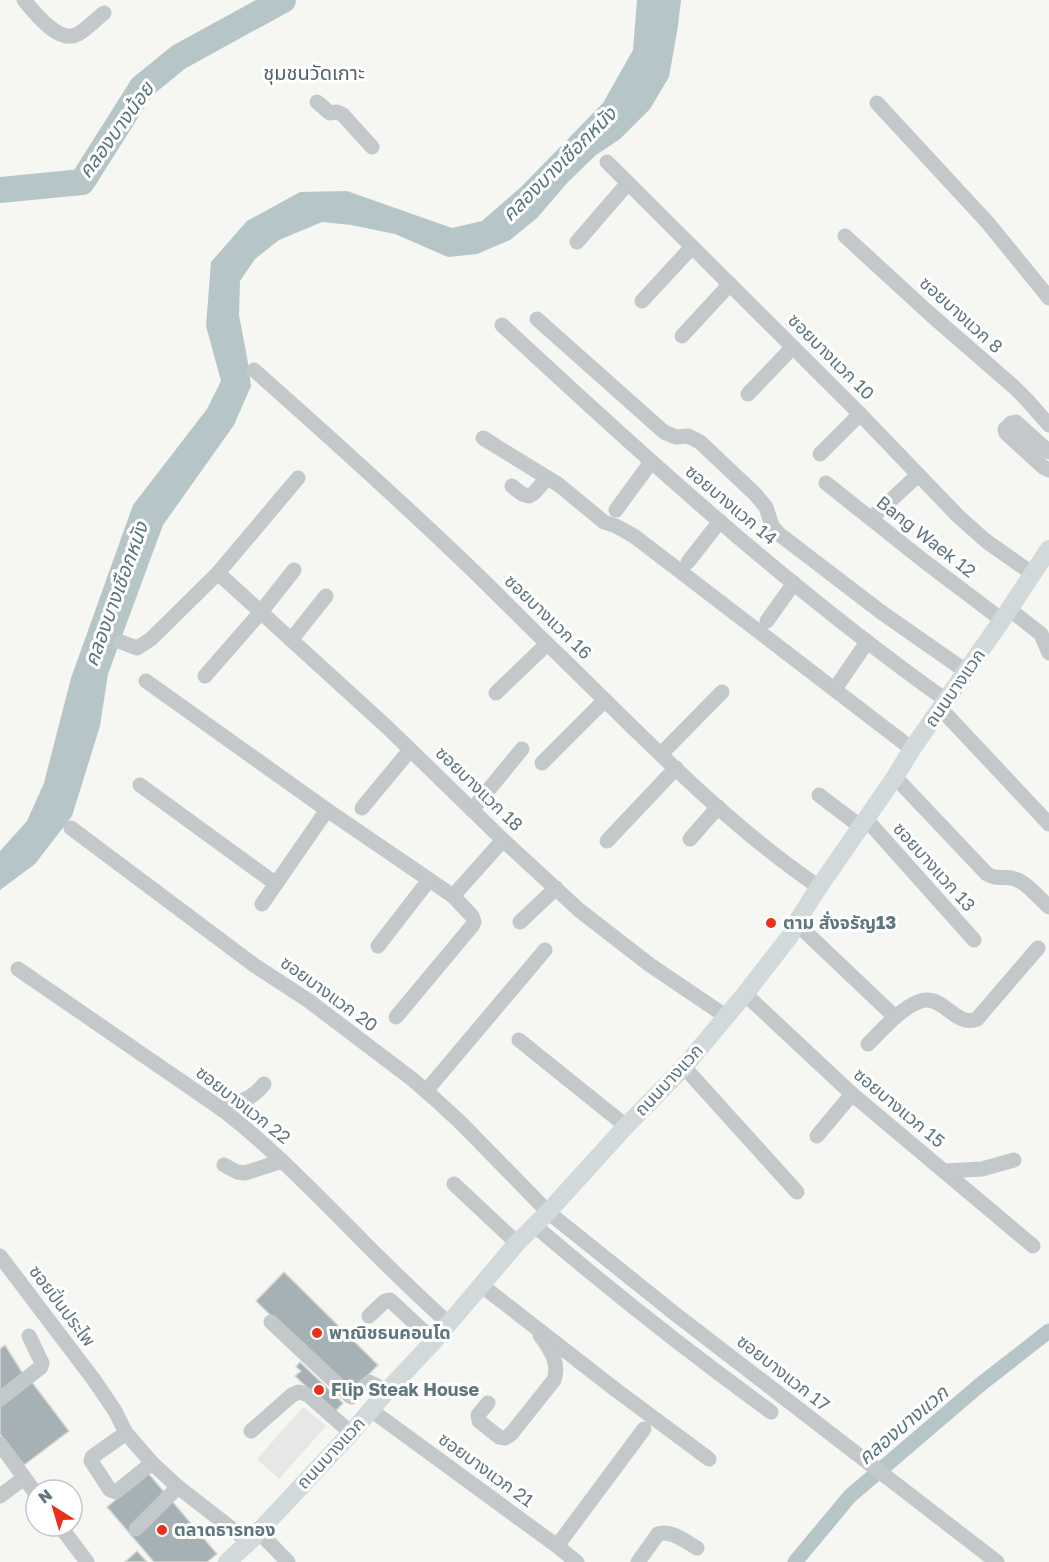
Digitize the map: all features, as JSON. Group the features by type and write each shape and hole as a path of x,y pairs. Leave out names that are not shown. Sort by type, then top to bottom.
{"main road":[{"name":"ถนนบางแวก","path":"227,1562 254,1537 351,1433 434,1341 517,1243 684,1067 727,1017 790,936 796,923 912,749 967,672 1049,549"}],"street":[{"path":"24,0 40,19 54,30 68,36 76,35 104,13"},
{"path":"318,102 330,113 337,112 343,115 372,147"},
{"path":"877,103 988,224 1049,298"},
{"name":"ซอยบางแวก 10","path":"607,162 860,414 958,516 979,535 1033,574"},
{"path":"577,242 628,183"},
{"name":"ซอยบางแวก 8","path":"845,236 1014,387 1049,425"},
{"path":"642,300 692,247"},
{"path":"682,336 730,284"},
{"path":"537,319 664,432 676,437 687,436 700,442 760,500 766,507 772,526 779,534 881,612 967,672"},
{"name":"ซอยบางแวก 14","path":"502,325 651,462 794,584 944,705 1049,824"},
{"path":"748,394 793,347"},
{"name":"ซอยบางแวก 16","path":"254,370 374,477 718,807 819,888"},
{"path":"820,454 860,414"},
{"path":"1049,452 1016,422 1011,423 1005,429 1006,434 1042,467 1049,470"},
{"path":"483,438 558,485 604,522 634,536 912,749"},
{"path":"616,510 651,462"},
{"path":"877,513 918,475"},
{"path":"121,642 137,648 151,639 218,573 298,478"},
{"path":"512,486 529,496 547,478"},
{"name":"Bang Waek 12","path":"826,483 924,561 1006,615 1041,634 1049,653"},
{"path":"688,562 720,521"},
{"path":"205,676 294,570"},
{"name":"ซอยบางแวก 18","path":"218,573 595,923 650,965 727,1017"},
{"path":"767,621 794,584"},
{"path":"291,640 326,596"},
{"path":"837,686 867,642"},
{"path":"496,693 547,644"},
{"path":"146,681 327,810 453,896 472,916 474,922 472,926 396,1017"},
{"path":"661,754 722,692"},
{"path":"542,762 605,700"},
{"path":"472,810 522,749"},
{"path":"362,808 410,750"},
{"path":"607,841 676,768"},
{"path":"895,777 987,874 993,878 1012,877 1020,880 1049,907"},
{"path":"140,785 276,884"},
{"name":"ซอยบางแวก 13","path":"819,795 863,823 975,940"},
{"path":"690,839 718,807"},
{"path":"262,904 327,810"},
{"name":"ซอยบางแวก 20","path":"71,828 254,965 309,1001 426,1091 461,1123 548,1212"},
{"path":"453,896 503,840"},
{"path":"378,946 429,880"},
{"path":"520,922 556,888"},
{"path":"796,923 895,1017"},
{"path":"868,1044 895,1017 925,1000 936,1001 959,1018 971,1022 977,1019 1038,948"},
{"path":"426,1091 545,950"},
{"name":"ซอยบางแวก 22","path":"18,969 248,1129 448,1323"},
{"name":"ซอยบางแวก 15","path":"745,994 852,1094 1033,1246"},
{"path":"519,1040 626,1126"},
{"path":"684,1067 797,1192"},
{"path":"223,1110 254,1096 264,1084"},
{"path":"817,1136 852,1094"},
{"path":"944,1171 982,1169 1014,1160"},
{"path":"224,1165 237,1172 245,1173 282,1161"},
{"path":"454,1184 517,1243"},
{"name":"ซอยบางแวก 17","path":"548,1212 674,1313 997,1562"},
{"path":"534,1225 634,1309 771,1412"},
{"name":"ซอยปิ่นประไพ","path":"0,1256 93,1380 115,1411 126,1433 152,1463 178,1487 288,1562"},
{"path":"481,1285 709,1459"},
{"path":"369,1316 385,1301 390,1300 434,1341"},
{"path":"271,1322 350,1396 356,1394 369,1382 387,1391"},
{"path":"488,1403 478,1415 479,1421 499,1437 505,1438 511,1434 554,1380 555,1359 533,1326"},
{"path":"0,1399 41,1367 42,1363 29,1336"},
{"path":"251,1431 292,1395 299,1392 308,1395 351,1433"},
{"name":"ซอยบางแวก 21","path":"371,1410 578,1562"},
{"path":"557,1546 644,1429"},
{"path":"126,1433 92,1457 91,1461 110,1490 116,1491 152,1463"},
{"path":"0,1444 24,1478 0,1496"},
{"path":"136,1529 178,1487"},
{"path":"638,1562 658,1534 663,1532 670,1533 697,1548"},
{"path":"68,1538 84,1561"}],"shaded area":[{"path":"303,1407 326,1426 279,1479 257,1459"}],"water":[{"name":"คลองบางเชือกหนัง","path":"637,0 681,0 669,77 650,109 620,139 596,155 568,182 537,218 510,240 477,254 448,257 395,234 322,222 279,240 255,259 240,281 239,315 251,386 234,425 163,525 108,674 100,726 72,816 35,864 0,890 0,851 27,821 44,783 71,678 133,505 207,409 221,381 206,326 211,262 247,221 300,192 347,191 452,228 482,221 521,187 603,103 633,50"}],"building":[{"name":"พาณิชธนคอนโด","path":"284,1272 378,1365 350,1393 256,1301"},
{"path":"5,1345 25,1377 0,1397 0,1349"},
{"name":"Flip Steak House","path":"300,1362 343,1403 334,1413 295,1376 301,1371 296,1367"},
{"path":"31,1381 69,1431 24,1465 0,1434 0,1403"},
{"name":"ตลาดธารทอง","path":"148,1473 217,1554 207,1562 154,1562 107,1507"},
{"path":"137,1551 147,1562 125,1562"}],"waterway":[{"name":"คลองบางน้อย","path":"0,190 82,182 142,87 179,57 283,0"},
{"name":"คลองบางแวก","path":"795,1562 850,1496 981,1384 1049,1331"}],"place":[{"name":"ตาม สั่งจรัญ13","path":"771,923"},
{"name":"พาณิชธนคอนโด","path":"317,1333"},
{"name":"Flip Steak House","path":"319,1390"},
{"name":"ตลาดธารทอง","path":"162,1530"}],"district":[{"name":"ชุมชนวัดเกาะ","path":"314,73"}]}
